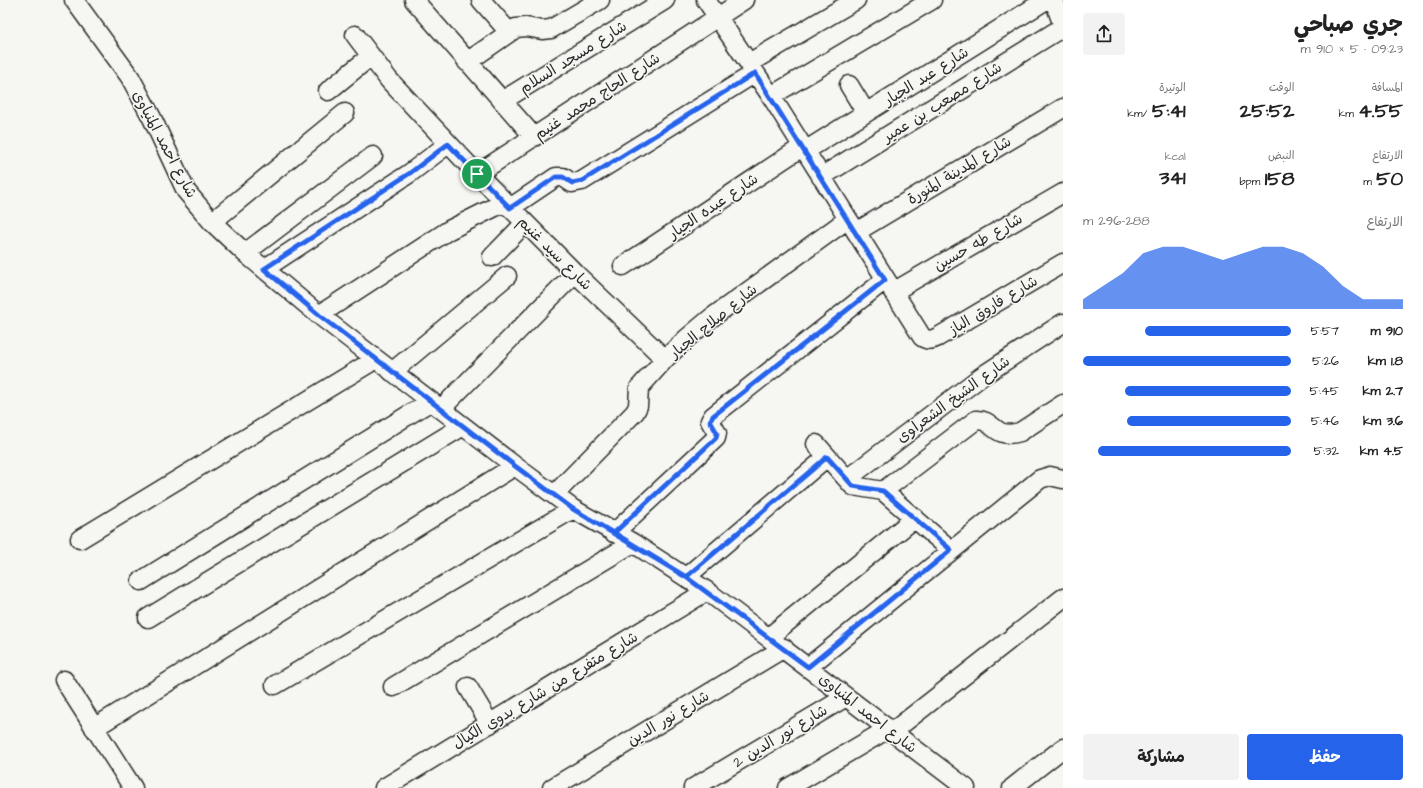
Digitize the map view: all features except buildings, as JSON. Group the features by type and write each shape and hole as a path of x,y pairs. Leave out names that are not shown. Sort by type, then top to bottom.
{"street":[{"name":"شارع احمد المنياوى","path":"74,0 130,78 152,118 186,191 212,222 245,253 319,315 554,495 573,509 633,543 706,591 784,648 966,788"},
{"path":"414,0 534,137"},
{"path":"467,62 516,28 526,26 542,30 551,29 600,0"},
{"name":"شارع مسجد السلام","path":"502,101 665,0"},
{"path":"706,0 771,96 889,286"},
{"name":"شارع الحاج محمد غنيم","path":"477,174 717,16 744,0"},
{"path":"319,315 449,230 508,205 556,177 563,177 572,183 582,181 856,0"},
{"path":"771,96 932,0"},
{"name":"شارع عبد الجبار","path":"804,149 866,113 1046,0"},
{"path":"1054,0 1063,26"},
{"path":"485,1 509,32"},
{"name":"شارع مصعب بن عمير","path":"821,177 1063,26"},
{"name":"شارع سيد غنيم","path":"355,35 389,80 448,144 508,205 524,224 665,358"},
{"path":"328,90 371,56"},
{"path":"849,85 866,113"},
{"name":"شارع المدينة المنورة","path":"852,225 1063,108"},
{"path":"212,222 345,113"},
{"path":"264,269 404,177 448,144"},
{"name":"شارع عبده الجيار","path":"623,266 804,149"},
{"path":"245,253 373,156"},
{"name":"شارع طه حسين","path":"614,533 716,438 717,433 710,421 713,416 889,286 1063,193"},
{"path":"492,257 524,224"},
{"name":"شارع صلاح الجيار","path":"554,495 635,412 638,406 639,388 665,358 711,318 852,225"},
{"name":"شارع فاروق الباز","path":"889,286 922,337 926,340 938,337 1063,263"},
{"path":"141,581 436,405 575,273"},
{"path":"392,372 507,276"},
{"name":"شارع الشيخ الشعراوى","path":"847,479 976,381 1063,323"},
{"path":"80,539 376,359"},
{"path":"883,491 976,420 985,422 1000,433 1007,435 1014,434 1020,432 1063,404"},
{"path":"148,618 463,426"},
{"path":"686,577 821,450 853,486 883,491 951,550"},
{"path":"94,728 515,466"},
{"path":"808,667 1040,479 1050,476 1063,479"},
{"path":"275,685 573,509"},
{"path":"769,637 915,518"},
{"path":"392,687 633,543"},
{"name":"شارع متفرع من شارع بدوى الكيال","path":"384,788 706,591"},
{"path":"788,788 890,731 1063,598"},
{"name":"شارع نور الدين","path":"552,788 784,648"},
{"path":"64,680 133,788"},
{"path":"468,687 490,724"},
{"name":"شارع نور الدين 2","path":"693,788 846,697"},
{"path":"1012,788 1063,748"}],"route":[{"path":"477,174 448,144 410,173 264,269 319,315 392,372 573,509 614,533 633,543 686,577 808,667 951,550 883,491 853,486 827,457 686,577 659,560 633,543 614,533 716,438 717,433 711,424 710,418 885,280 771,96 755,73 582,181 572,183 563,177 556,177 510,208 477,174"}]}
